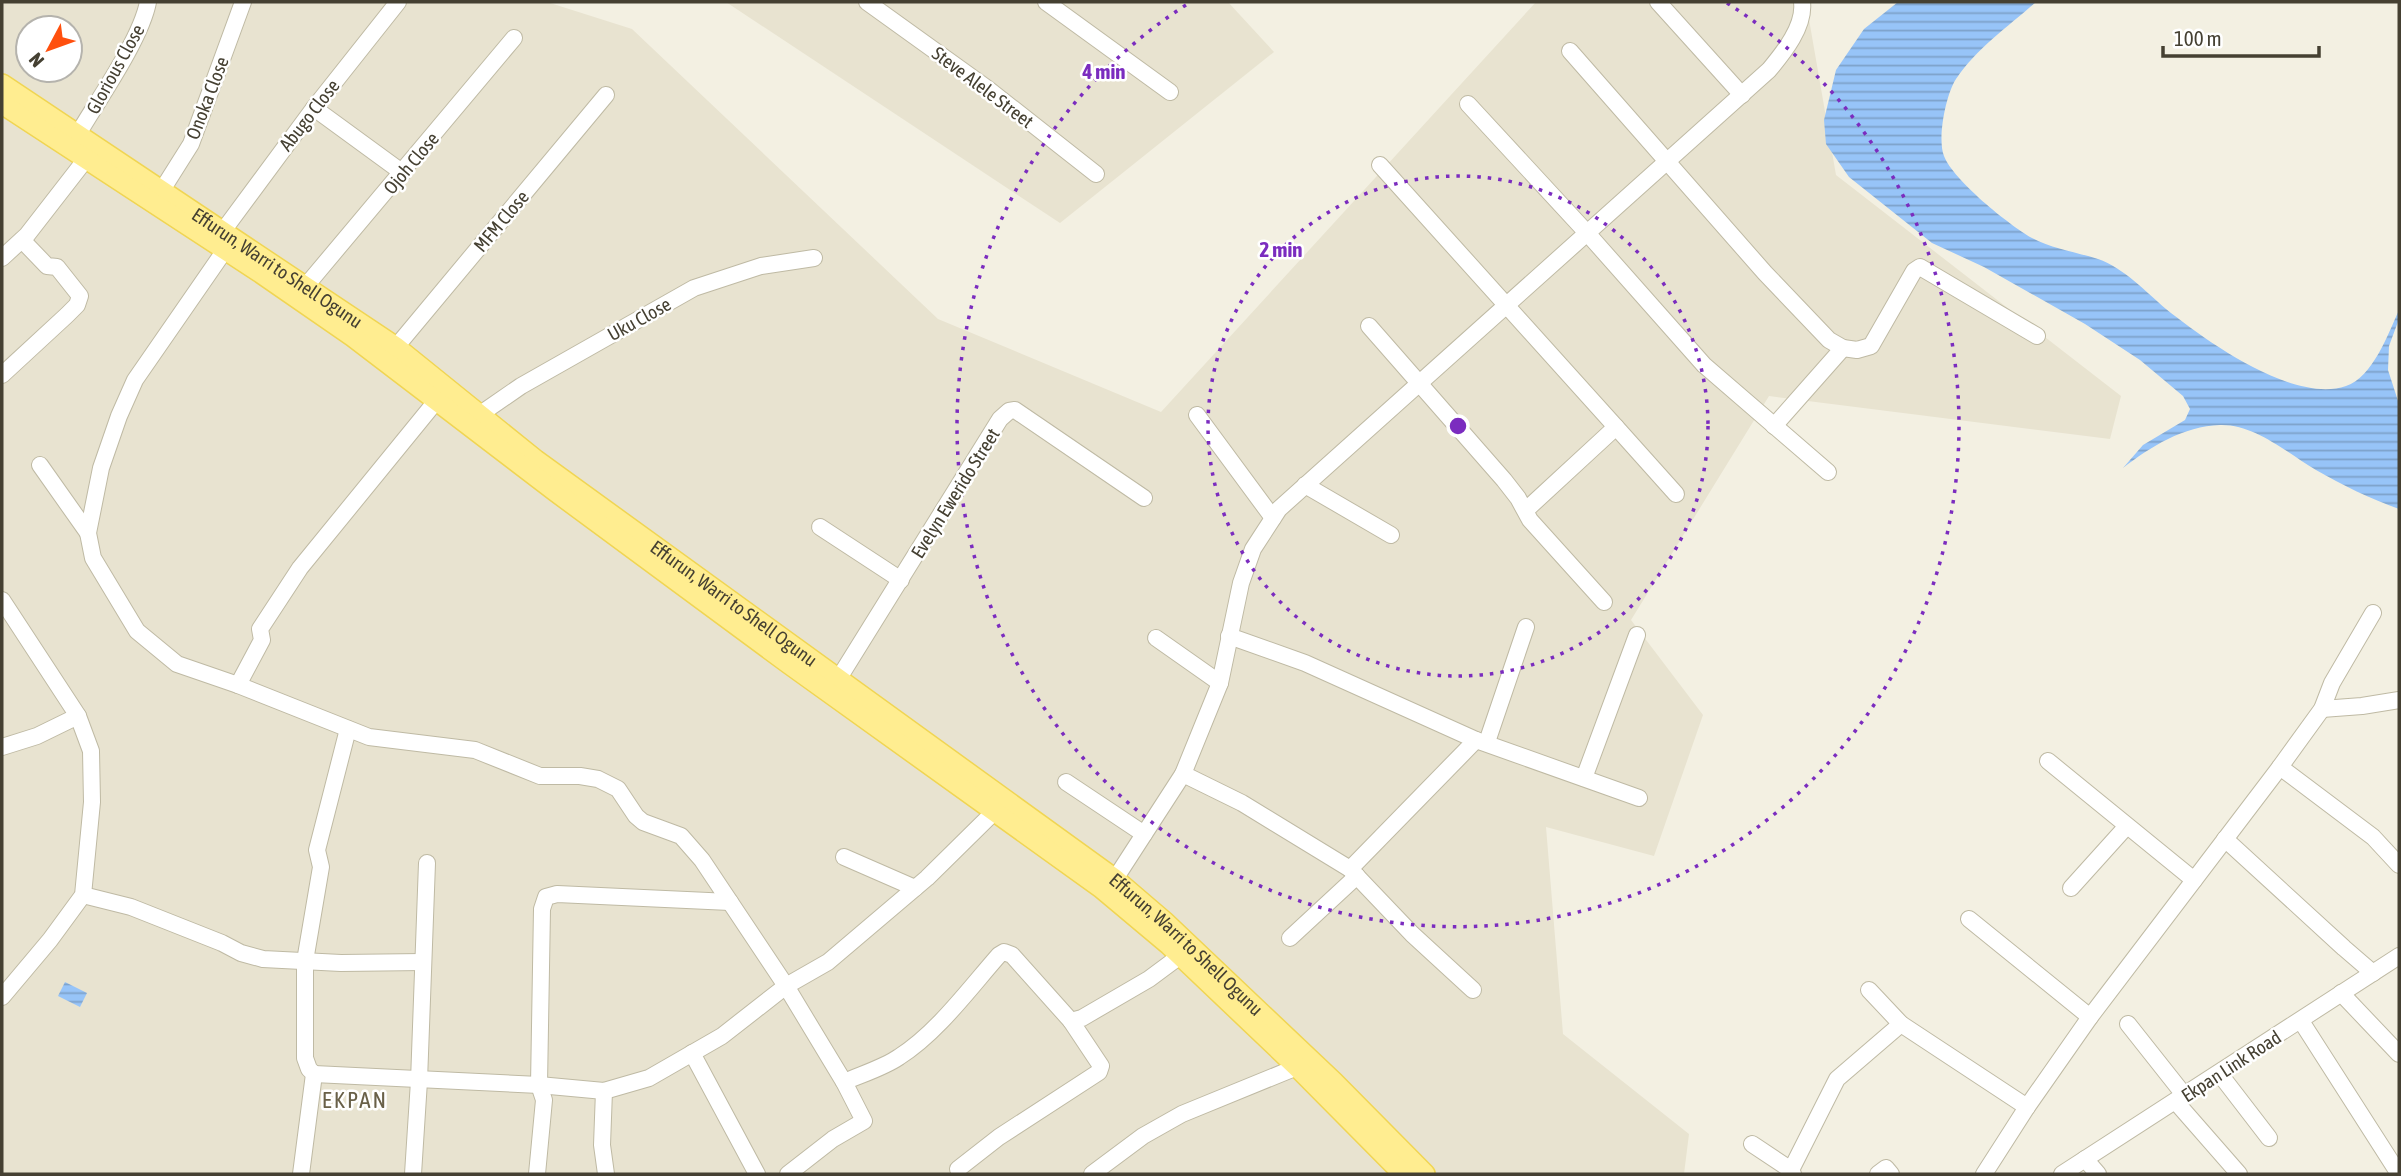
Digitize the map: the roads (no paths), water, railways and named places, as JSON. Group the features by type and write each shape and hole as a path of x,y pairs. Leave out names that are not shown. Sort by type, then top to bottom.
{"main road":[{"name":"Effurun, Warri to Shell Ogunu","path":"2,84 78,134 90,154 224,241 305,286 396,348 536,460 994,812 1101,888 1180,956 1297,1067 1403,1174"},
{"name":"Effurun, Warri to Shell Ogunu","path":"2,104 90,154 162,190 224,241 556,492 794,657 839,678 1115,880 1164,920 1334,1082 1425,1174"}],"street":[{"name":"Glorious Close","path":"78,134 120,64 145,15 148,2"},
{"name":"Onoka Close","path":"162,190 191,144 243,2"},
{"name":"Abugo Close","path":"88,533 101,468 135,380 314,108 398,2"},
{"name":"Steve Alele Street","path":"867,2 988,89 1096,174"},
{"path":"1046,2 1170,92"},
{"path":"1658,2 1742,95"},
{"path":"1115,880 1183,774 1220,683 1241,583 1253,549 1279,509 1769,70 1781,56 1800,19 1802,2"},
{"name":"Ojoh Close","path":"305,286 403,173 514,38"},
{"path":"1570,51 1765,273 1829,340 1843,348 1857,350 1871,346 1914,271 1920,267 2037,337"},
{"name":"MFM Close","path":"396,348 606,94"},
{"path":"1468,104 1588,234 1703,365 1828,472"},
{"path":"314,108 403,173"},
{"path":"2,258 22,240 90,154"},
{"path":"1380,165 1676,494"},
{"path":"2,375 67,315 80,296 57,267 47,266 22,240"},
{"name":"Uku Close","path":"479,415 532,379 694,288 761,266 814,258"},
{"path":"1368,326 1504,480 1530,520 1604,602"},
{"path":"1774,426 1843,348"},
{"path":"237,685 262,640 260,629 300,568 437,400"},
{"name":"Evelyn Ewerido Street","path":"839,678 1000,419 1009,411 1015,410 1144,498"},
{"path":"1197,415 1273,518"},
{"path":"1526,510 1616,427"},
{"path":"40,465 88,533 93,558 137,631 177,664 369,737 475,750 540,776 579,776 608,782 618,789 643,822 681,836 702,860 786,986 844,1082 864,1121 833,1139 788,1174"},
{"path":"1306,485 1391,536"},
{"path":"820,527 901,580"},
{"path":"2,600 78,716 91,751 92,802 83,895 50,940 2,997"},
{"path":"1984,1174 2090,1017 2322,709 2332,683 2373,613"},
{"path":"1290,938 1482,741 1526,627"},
{"path":"1584,778 1637,635"},
{"path":"1230,636 1305,663 1482,741 1639,798"},
{"path":"1156,638 1220,683"},
{"path":"2322,709 2399,700"},
{"path":"2,747 37,736 78,716"},
{"path":"348,729 317,850 320,867 305,961 305,1058 314,1074 539,1085 604,1091 649,1078 722,1036 786,986 828,962 915,888 994,812"},
{"path":"2048,761 2194,880"},
{"path":"2280,766 2373,837 2399,864"},
{"path":"1183,774 1242,803 1354,872 1412,934 1473,990"},
{"path":"1066,782 1144,834"},
{"path":"2071,888 2126,827"},
{"path":"2225,839 2374,973"},
{"path":"844,857 915,888"},
{"path":"413,1174 426,934 427,863"},
{"path":"537,1174 544,1100 539,1085 542,909 546,897 557,894 730,902"},
{"path":"83,895 153,915 263,960 423,962"},
{"path":"1969,919 2090,1017"},
{"path":"844,1082 898,1058 912,1048 946,1016 1004,952 1012,955 1071,1021 1101,1066 1099,1072 999,1138 958,1169"},
{"path":"1071,1021 1082,1018 1149,979 1180,956"},
{"name":"Ekpan Link Road","path":"2062,1174 2399,956"},
{"path":"1869,990 1900,1024 2027,1107"},
{"path":"2341,993 2399,1054"},
{"path":"2301,1021 2399,1174"},
{"path":"1752,1144 1792,1172 1838,1079 1900,1024"},
{"path":"2128,1024 2180,1099 2239,1174"},
{"path":"692,1053 757,1174"},
{"path":"1092,1174 1143,1136 1182,1114 1297,1067"},
{"path":"2219,1073 2269,1138"},
{"path":"302,1174 314,1074"},
{"path":"604,1091 602,1145 606,1174"},
{"path":"2085,1159 2098,1174"},
{"path":"1878,1174 1886,1168 1891,1174"}],"water":[{"path":"1898,2 2036,2 1983,47 1964,68 1952,86 1942,128 1944,156 1958,177 1996,213 2032,238 2108,263 2226,352 2276,378 2301,386 2325,389 2346,386 2356,381 2372,364 2399,310 2399,319 2389,346 2388,370 2399,404 2399,509 2336,481 2258,434 2233,426 2193,429 2156,445 2123,468 2143,445 2185,420 2190,409 2183,396 2140,360 2085,324 1984,267 1932,243 1849,177 1826,144 1824,120 1836,70 1864,29"},
{"path":"65,982 87,993 80,1007 58,996"}],"district":[{"name":"EKPAN","path":"355,1100"}]}
